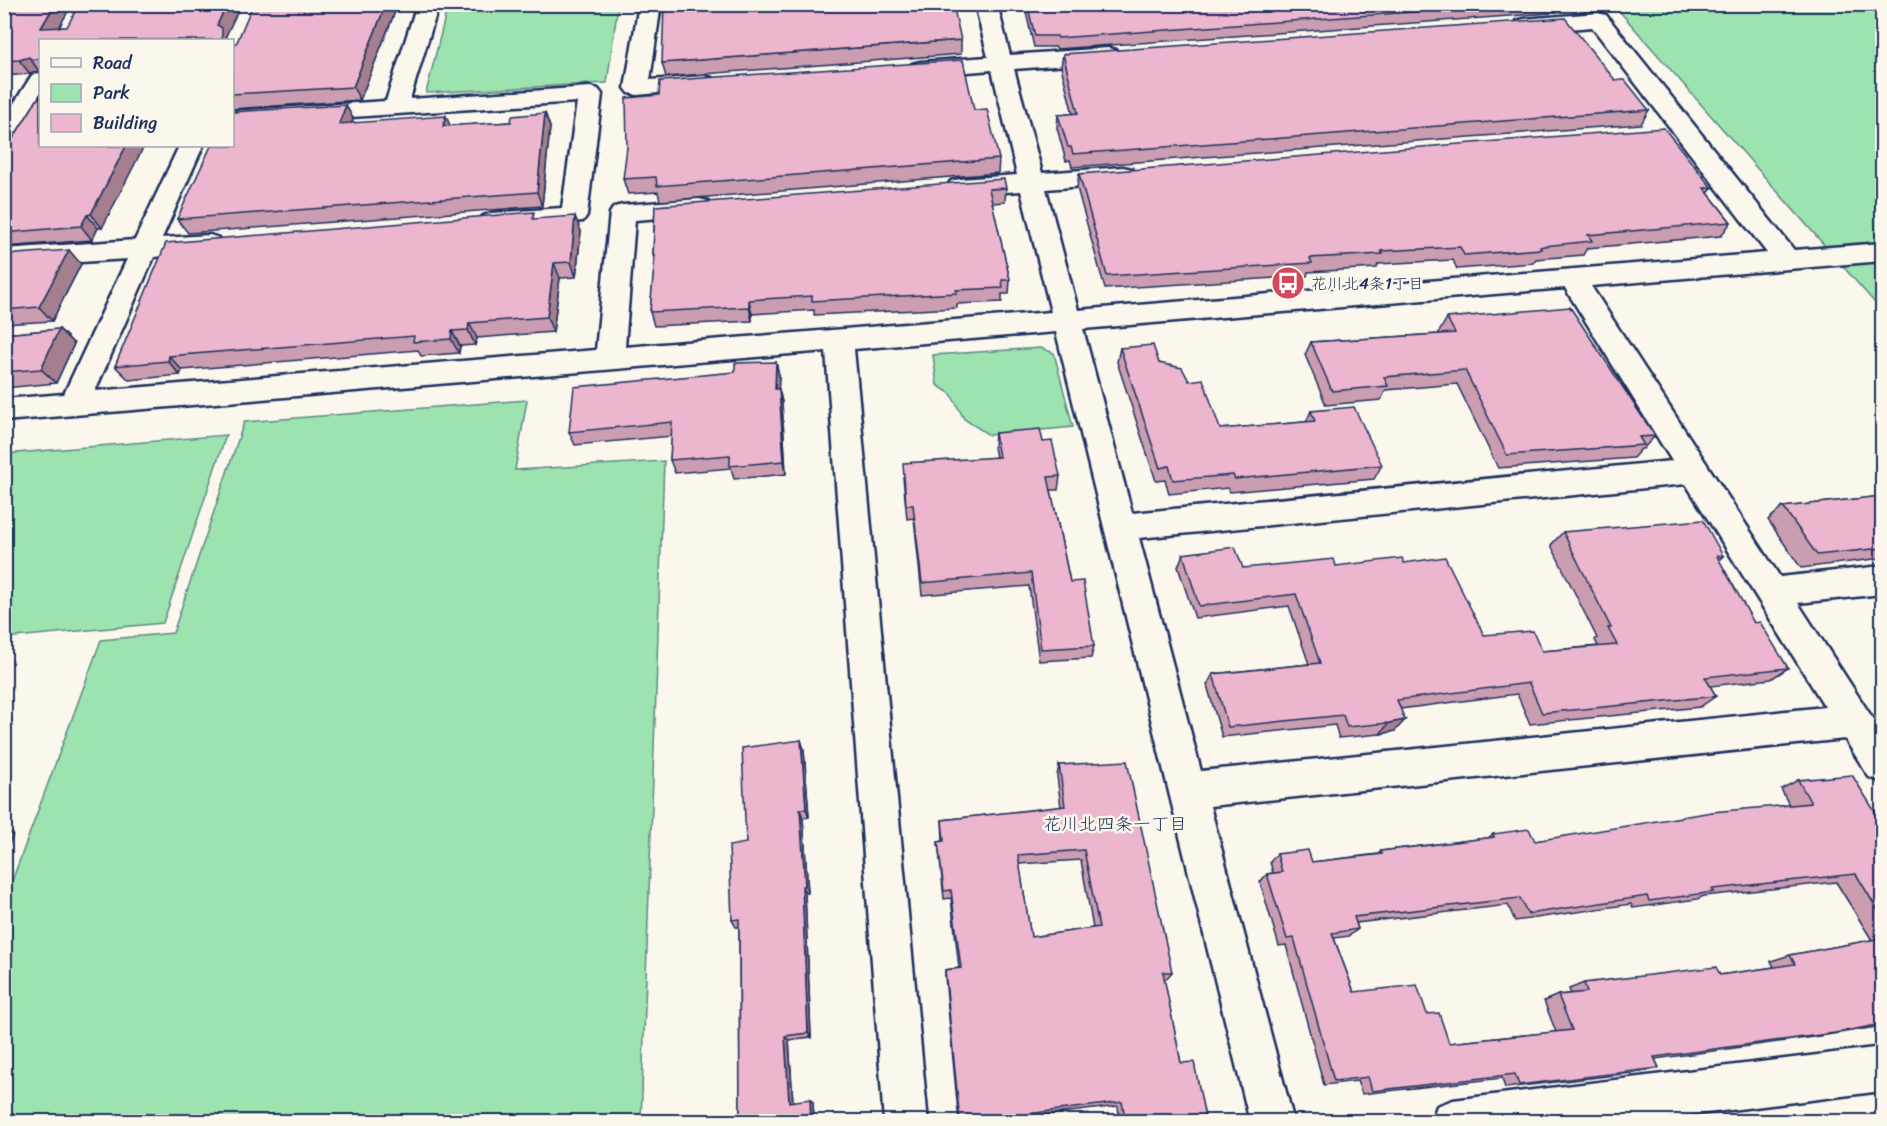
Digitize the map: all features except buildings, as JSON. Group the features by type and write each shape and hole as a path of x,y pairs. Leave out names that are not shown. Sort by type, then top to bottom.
{"street":[{"path":"396,107 428,4"},
{"path":"650,4 637,88 731,81"},
{"path":"986,4 1272,1122"},
{"path":"1503,27 1598,20 1672,131 1787,260"},
{"path":"895,70 1132,54"},
{"path":"4,140 39,82"},
{"path":"234,117 590,94 574,215 467,224"},
{"path":"74,404 191,147"},
{"path":"938,189 1150,173"},
{"path":"610,358 623,213 728,205"},
{"path":"4,258 228,242"},
{"path":"4,410 1882,252"},
{"path":"1572,278 1882,765"},
{"path":"839,339 906,1122"},
{"path":"1119,527 1694,471"},
{"path":"1771,592 1882,580"},
{"path":"1187,790 1854,721"},
{"path":"1453,1122 1882,1069"}],"green space":[{"path":"1875,4 1882,12 1882,311 1614,5"},
{"path":"448,5 618,5 607,83 426,93"},
{"path":"1041,348 1054,353 1073,427 989,435 964,419 951,394 937,385 933,355"},
{"path":"527,400 515,470 664,461 641,1121 5,1121 5,900 101,640 173,633 244,422"},
{"path":"226,435 163,623 5,638 5,454"}],"place":[{"name":"花川北4条1丁目","path":"1288,283"}],"district":[{"name":"花川北四条一丁目","path":"1115,824"}]}
